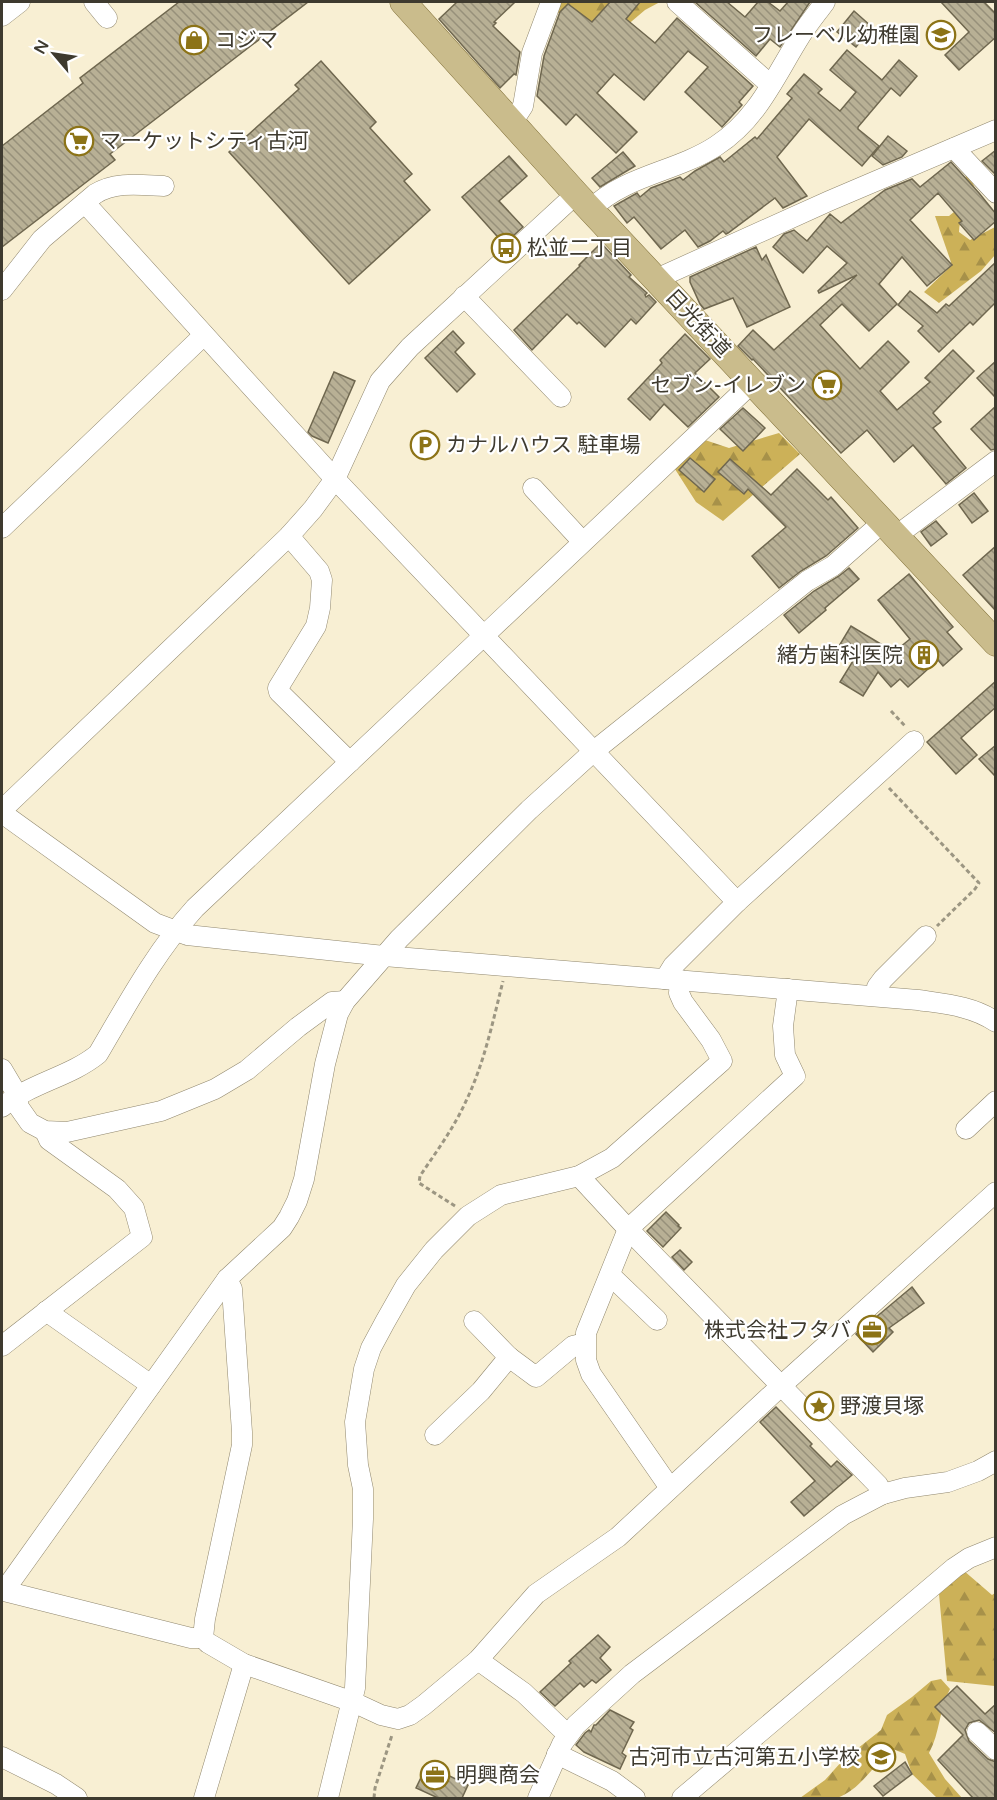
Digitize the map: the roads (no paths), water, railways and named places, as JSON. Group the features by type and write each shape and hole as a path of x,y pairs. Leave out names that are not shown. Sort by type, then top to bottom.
{"main road":[{"name":"日光街道","path":"403,2 584,202 996,643"}],"street":[{"path":"2,16 20,2"},
{"path":"94,2 107,18"},
{"path":"512,123 523,106 532,53 551,2"},
{"path":"677,2 765,80 772,83"},
{"path":"825,2 802,34 751,116 736,132 687,162 628,183 605,196 584,202 464,296 410,347 380,381 335,479 289,537 2,812 155,923 187,935 384,956 877,996 953,1005 973,1010 996,1022"},
{"path":"656,279 829,201 996,130"},
{"path":"954,148 996,193"},
{"path":"2,290 42,239 105,188 124,185 164,186"},
{"path":"85,203 335,479 737,902"},
{"path":"464,296 561,396"},
{"path":"2,528 204,335"},
{"path":"10,1101 45,1081 87,1063 98,1053 156,956 195,908 753,382"},
{"path":"996,460 807,581 594,751 529,810 384,956 345,1001 335,1022 303,1179 297,1201 282,1228 227,1279 4,1591 191,1638 203,1638 244,1664 353,1702 373,1712 398,1719 424,1705 478,1660 536,1594 618,1537 996,1192"},
{"path":"533,488 582,541"},
{"path":"289,537 319,571 322,580 316,626 278,688 279,692 350,762"},
{"path":"328,1798 353,1702 363,1519 363,1489 358,1465 355,1422 364,1369 371,1348 406,1285 434,1250 468,1216 501,1195 579,1176 612,1158 722,1061 711,1040 683,1002 673,980 673,966 737,902 914,741"},
{"path":"877,996 877,987 883,979 926,936"},
{"path":"670,1488 594,1381 586,1360 586,1334 628,1229 795,1076 785,1055 783,1026 788,989"},
{"path":"47,1135 161,1111 215,1089 247,1070 298,1027 333,1002 345,1001"},
{"path":"2,1069 10,1101 18,1106 30,1123 117,1189 134,1208 142,1237 2,1346"},
{"path":"966,1129 996,1101"},
{"path":"579,1176 878,1485 883,1494"},
{"path":"610,1275 657,1320"},
{"path":"203,1638 205,1619 242,1445 232,1289 227,1279"},
{"path":"46,1311 151,1385"},
{"path":"474,1322 509,1357 536,1377 573,1346 585,1343"},
{"path":"435,1435 481,1391 509,1357"},
{"path":"538,1798 557,1754 576,1725 632,1674 843,1515 883,1494 904,1488 948,1482 978,1471 996,1461"},
{"path":"682,1798 954,1568 969,1558 996,1547"},
{"path":"478,1660 524,1693 568,1735"},
{"path":"204,1798 244,1664"},
{"path":"977,1732 996,1750"},
{"path":"557,1754 612,1781 635,1798"},
{"path":"2,1757 56,1784 77,1798"}],"place":[{"name":"フレーベル幼稚園","path":"941,35"},
{"name":"コジマ","path":"194,40"},
{"name":"マーケットシティ古河","path":"79,141"},
{"name":"松並二丁目","path":"506,248"},
{"name":"セブン-イレブン","path":"827,385"},
{"name":"カナルハウス 駐車場","path":"425,445"},
{"name":"緒方歯科医院","path":"924,655"},
{"name":"株式会社フタバ","path":"872,1330"},
{"name":"野渡貝塚","path":"819,1406"},
{"name":"古河市立古河第五小学校","path":"881,1757"},
{"name":"明興商会","path":"435,1775"}]}
